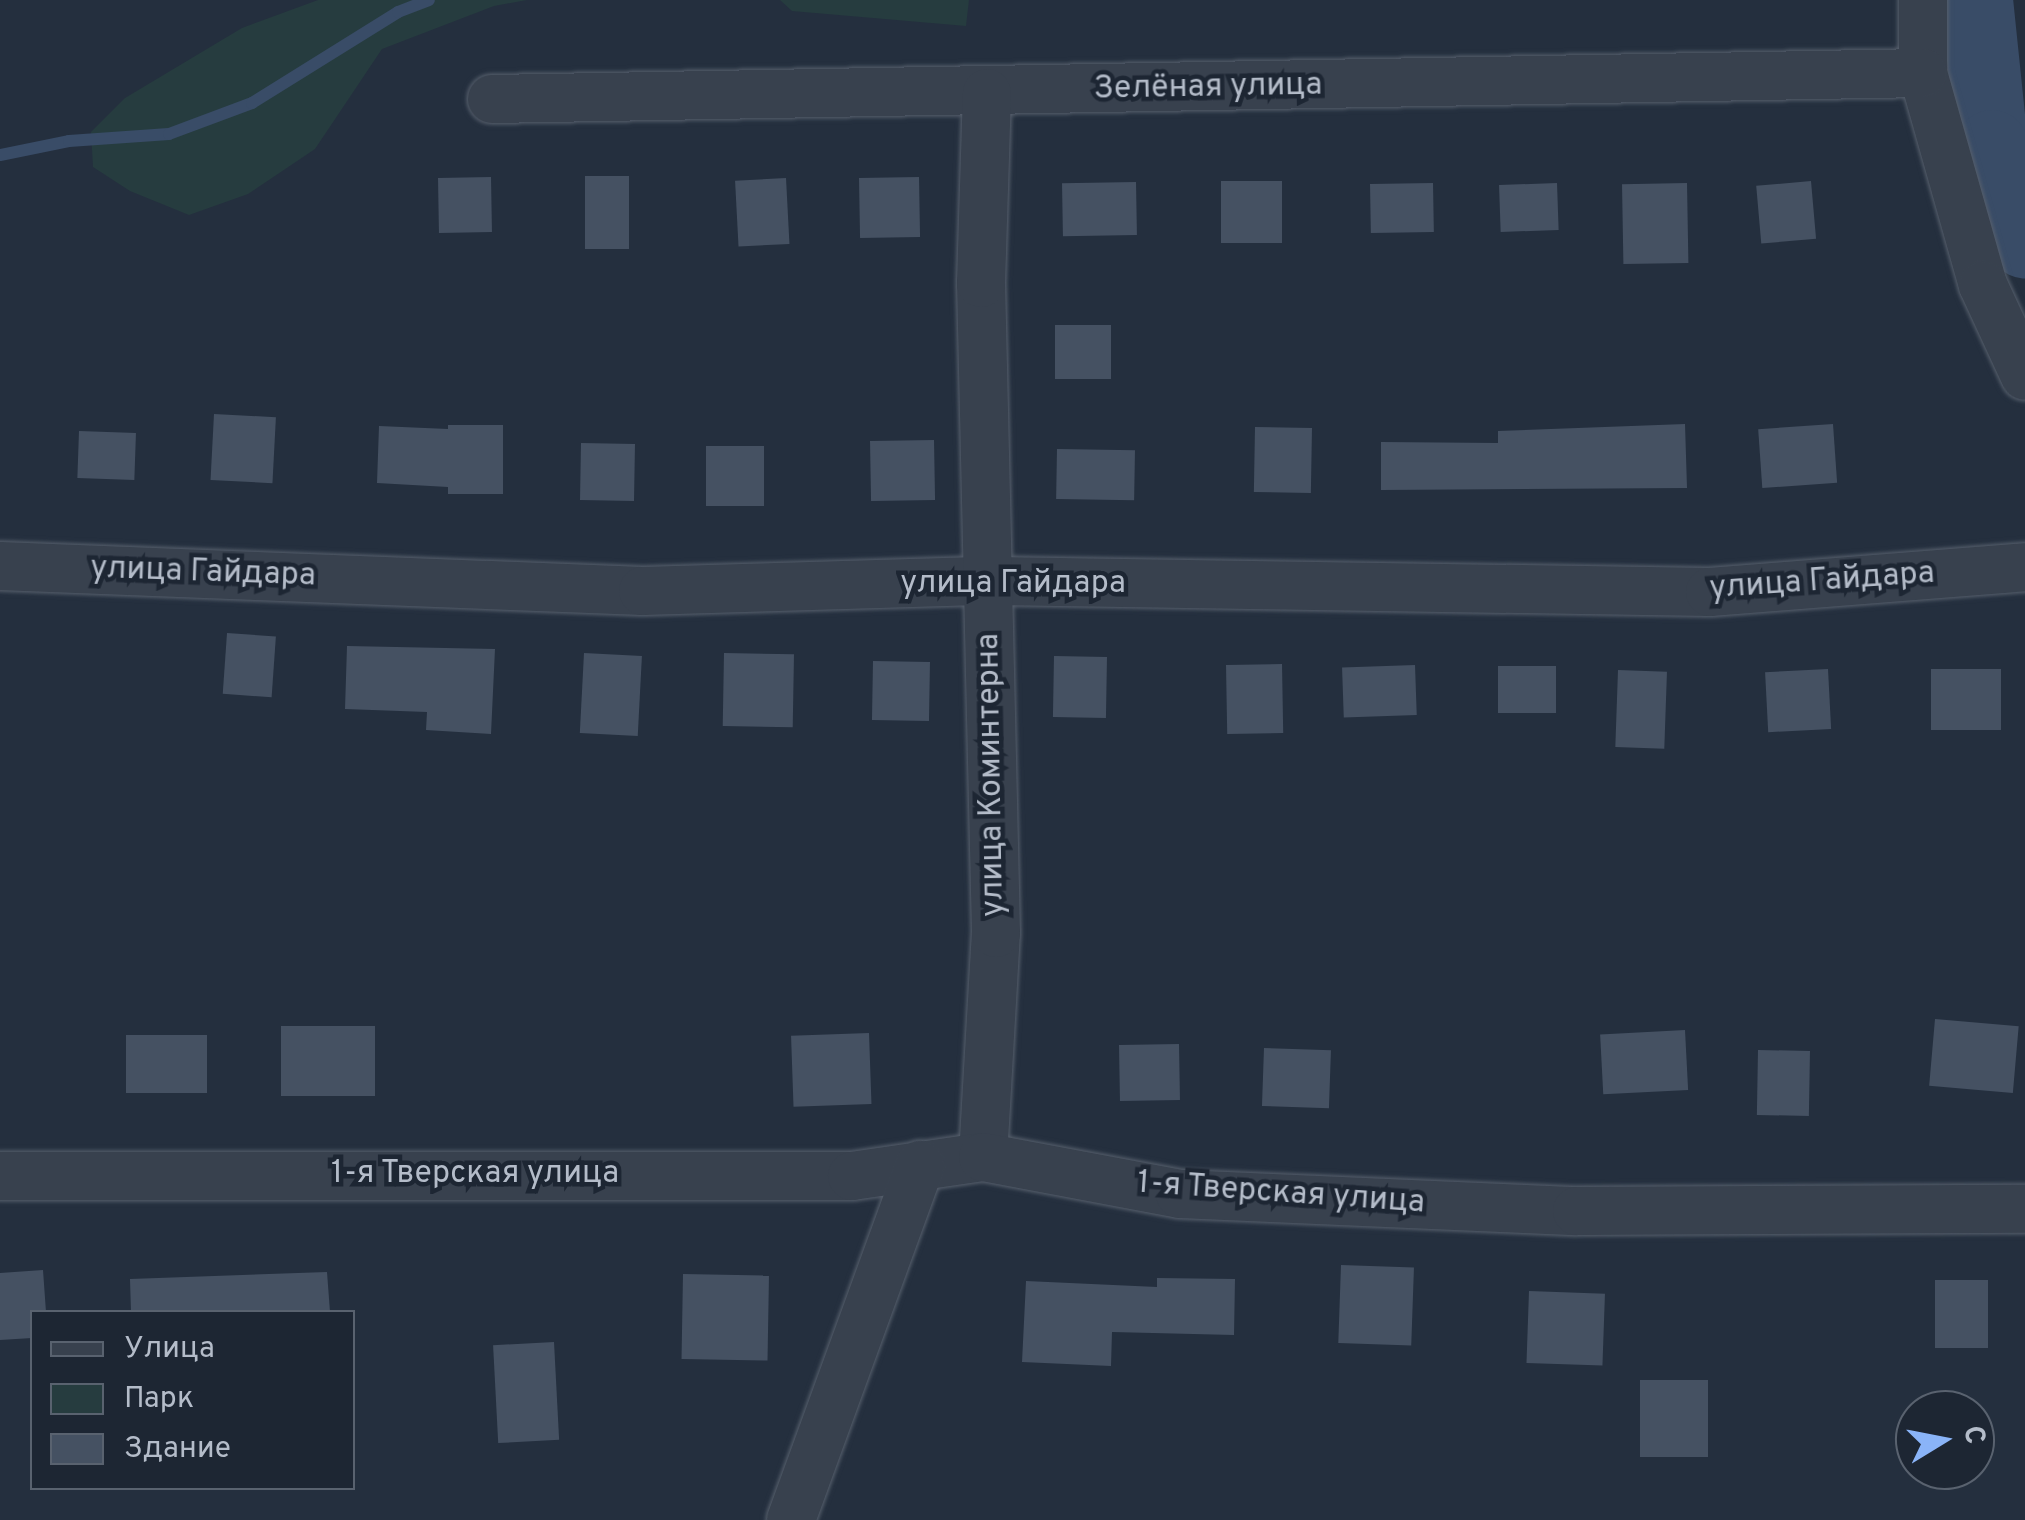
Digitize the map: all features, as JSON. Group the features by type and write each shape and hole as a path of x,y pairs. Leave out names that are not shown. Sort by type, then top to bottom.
{"street":[{"path":"1923,0 1923,73 1984,285 2025,376"},
{"name":"Зелёная улица","path":"492,99 1923,73"},
{"name":"улица Коминтерна","path":"983,1156 996,933 981,283 986,93"},
{"name":"улица Гайдара","path":"0,566 643,591 986,581 1710,592 2025,567"},
{"name":"1-я Тверская улица","path":"0,1176 852,1176 983,1156 1200,1195 1576,1212 2025,1209"},
{"path":"791,1520 920,1165"}],"green space":[{"path":"318,0 527,0 494,6 382,49 315,149 248,194 189,215 130,191 93,167 91,132 125,98 242,28"},
{"path":"780,0 969,0 966,26 792,11"}],"building":[{"path":"585,176 629,176 629,249 585,249"},
{"path":"491,177 492,232 439,233 438,178"},
{"path":"919,177 920,237 860,238 859,178"},
{"path":"786,178 789,244 739,247 735,181"},
{"path":"1221,181 1282,181 1282,243 1221,243"},
{"path":"1811,181 1816,239 1761,244 1756,186"},
{"path":"1136,182 1137,235 1063,236 1062,183"},
{"path":"1433,183 1434,232 1371,233 1370,184"},
{"path":"1557,183 1559,230 1501,232 1499,185"},
{"path":"1687,183 1688,263 1623,264 1622,184"},
{"path":"1055,325 1111,325 1111,379 1055,379"},
{"path":"214,414 276,417 272,483 211,480"},
{"path":"1685,424 1687,488 1381,490 1381,442 1498,443 1498,431"},
{"path":"1833,424 1837,483 1762,488 1758,429"},
{"path":"448,425 503,425 503,494 448,494 448,487 377,483 379,426 448,429"},
{"path":"1255,427 1312,428 1311,493 1254,492"},
{"path":"79,431 136,433 134,480 77,478"},
{"path":"934,440 935,500 871,501 870,441"},
{"path":"581,443 635,444 634,501 580,500"},
{"path":"706,446 764,446 764,506 706,506"},
{"path":"1057,449 1135,450 1134,500 1056,499"},
{"path":"227,633 276,636 272,697 223,694"},
{"path":"347,646 495,649 491,734 426,730 427,712 345,709"},
{"path":"584,653 642,656 638,736 580,733"},
{"path":"724,653 794,654 793,727 723,726"},
{"path":"1054,656 1107,657 1106,718 1053,717"},
{"path":"873,661 930,662 929,721 872,720"},
{"path":"1282,664 1283,733 1227,734 1226,665"},
{"path":"1415,665 1417,715 1344,718 1342,668"},
{"path":"1498,666 1556,666 1556,713 1498,713"},
{"path":"1828,669 1831,729 1768,732 1765,672"},
{"path":"1931,669 2001,669 2001,730 1931,730"},
{"path":"1618,670 1667,672 1664,749 1615,747"},
{"path":"1935,1019 2019,1026 2013,1093 1929,1086"},
{"path":"281,1026 375,1026 375,1096 281,1096"},
{"path":"1685,1030 1688,1090 1603,1094 1600,1034"},
{"path":"869,1033 871,1104 794,1107 791,1036"},
{"path":"126,1035 207,1035 207,1093 126,1093"},
{"path":"1179,1044 1180,1100 1120,1101 1119,1045"},
{"path":"1264,1048 1331,1050 1329,1108 1262,1106"},
{"path":"1758,1050 1810,1051 1809,1116 1757,1115"},
{"path":"1341,1265 1414,1268 1411,1346 1338,1343"},
{"path":"43,1270 46,1310 30,1310 30,1338 0,1340 0,1273"},
{"path":"327,1272 330,1310 131,1310 130,1279"},
{"path":"683,1274 769,1276 768,1360 682,1359"},
{"path":"1157,1278 1235,1279 1234,1335 1112,1332 1111,1366 1022,1362 1026,1281 1157,1287"},
{"path":"1935,1280 1988,1280 1988,1348 1935,1348"},
{"path":"1529,1291 1605,1294 1602,1366 1526,1363"},
{"path":"554,1342 559,1440 498,1443 493,1345"},
{"path":"1640,1380 1708,1380 1708,1457 1640,1457"}],"waterway":[{"path":"0,155 69,141 169,134 252,103 398,12 429,0"},
{"path":"1977,0 1992,146 2025,243"}]}
